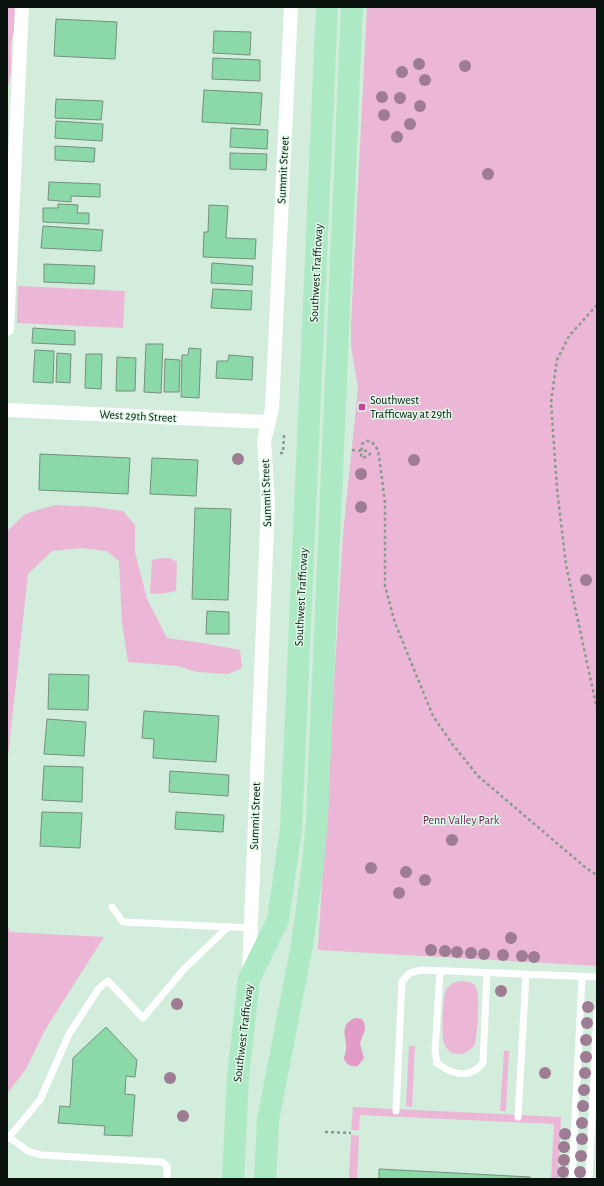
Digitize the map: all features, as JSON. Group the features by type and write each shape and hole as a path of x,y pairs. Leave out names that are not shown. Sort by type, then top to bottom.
{"main road":[{"name":"Southwest Trafficway","path":"233,1179 238,1077 249,979 278,920 291,829 328,7"},
{"name":"Southwest Trafficway","path":"266,1179 268,1120 302,945 313,864 317,819 352,7"}],"street":[{"path":"7,329 22,7"},
{"name":"Summit Street","path":"249,979 268,502 264,440 272,409 291,7"},
{"name":"West 29th Street","path":"7,410 268,422"}],"lane":[{"path":"112,907 122,922 251,928"},
{"path":"167,1179 167,1166 162,1162 41,1156 28,1151 8,1138 40,1100 69,1034 100,988 108,981 143,1018 184,969 228,927"},
{"path":"396,1111 402,981 410,973 421,970 597,978"},
{"path":"440,971 435,1051 437,1063 449,1072 464,1074 476,1071 483,1063 487,973"},
{"path":"518,1117 526,974"},
{"path":"572,1179 582,977"},
{"path":"589,1179 597,1012"}],"path":[{"path":"597,305 569,336 557,360 550,402 557,489 566,565 597,708"},
{"path":"367,451 370,454 363,458 361,457 362,444 366,440 372,442 378,450 380,463 385,503 385,586 395,623 433,716 452,745 478,776 586,868 597,875"},
{"path":"325,1132 351,1133"}],"green space":[{"path":"7,7 15,7 16,21 11,44 11,72 7,91"},
{"name":"Penn Valley Park","path":"367,7 597,7 597,966 318,950 343,534 358,388 351,346 351,324"},
{"path":"18,286 125,291 123,328 17,323"},
{"path":"55,505 96,507 123,511 135,525 135,552 147,599 167,638 240,650 242,668 228,674 197,672 178,666 128,662 122,623 119,561 106,551 82,548 52,551 28,574 7,765 7,531 25,514"},
{"path":"169,558 177,562 176,591 160,594 150,593 152,560"},
{"path":"7,923 10,932 104,937 45,1030 26,1069 7,1094"},
{"path":"461,981 471,982 477,990 477,1031 475,1044 472,1048 463,1053 454,1054 446,1048 444,1043 443,1018 445,991 453,983"},
{"path":"409,1046 415,1046 412,1107 406,1106"},
{"path":"504,1051 509,1051 506,1111 500,1111"},
{"path":"353,1107 561,1117 558,1179 551,1179 554,1124 360,1115 359,1130 351,1130"},
{"path":"351,1135 359,1136 357,1179 349,1179"}],"shaded area":[{"path":"355,1018 362,1019 365,1026 360,1044 364,1058 358,1066 351,1066 346,1063 344,1059 346,1045 344,1033 346,1025"}],"building":[{"path":"56,19 117,22 115,59 54,56"},
{"path":"214,31 251,32 250,55 213,53"},
{"path":"213,58 260,60 260,81 212,79"},
{"path":"204,90 262,93 260,125 202,122"},
{"path":"56,99 103,101 101,120 55,118"},
{"path":"56,121 103,124 102,141 55,138"},
{"path":"231,128 268,130 267,149 230,147"},
{"path":"55,146 95,148 94,162 55,160"},
{"path":"230,153 267,154 266,170 230,169"},
{"path":"49,182 100,184 100,197 71,196 71,202 48,200"},
{"path":"58,204 78,205 77,213 89,213 89,224 43,222 43,208 58,208"},
{"path":"209,205 228,206 226,238 256,239 255,259 203,257 204,232 208,232"},
{"path":"43,226 103,230 101,251 41,248"},
{"path":"212,263 253,266 252,285 211,283"},
{"path":"44,264 95,266 94,284 44,282"},
{"path":"213,289 252,291 251,310 211,308"},
{"path":"33,328 75,331 75,345 32,343"},
{"path":"146,344 163,344 161,393 144,392"},
{"path":"189,348 201,349 199,398 181,397 182,355 188,355"},
{"path":"35,350 54,351 53,383 33,382"},
{"path":"57,353 71,354 70,383 56,382"},
{"path":"86,354 102,354 101,389 85,388"},
{"path":"229,355 253,357 252,380 216,378 217,361 228,361"},
{"path":"117,357 136,358 135,391 116,391"},
{"path":"165,359 180,360 179,392 164,392"},
{"path":"40,454 130,458 128,494 39,490"},
{"path":"152,458 198,460 196,496 150,494"},
{"path":"195,508 231,509 228,600 192,599"},
{"path":"207,611 229,612 229,634 206,634"},
{"path":"49,674 89,675 88,710 48,709"},
{"path":"144,711 219,716 216,762 153,758 154,739 142,738"},
{"path":"47,719 86,722 84,756 44,754"},
{"path":"44,766 83,767 82,802 42,800"},
{"path":"170,771 229,775 228,796 169,792"},
{"path":"42,812 82,813 80,848 40,846"},
{"path":"176,812 224,815 223,832 175,829"},
{"path":"106,1027 137,1060 135,1077 126,1076 125,1094 135,1095 132,1136 104,1135 105,1126 58,1123 60,1106 70,1107 73,1058"},
{"path":"379,1169 530,1177 530,1179 379,1179"}],"place":[{"name":"Southwest Trafficway at 29th","path":"362,407"}]}
